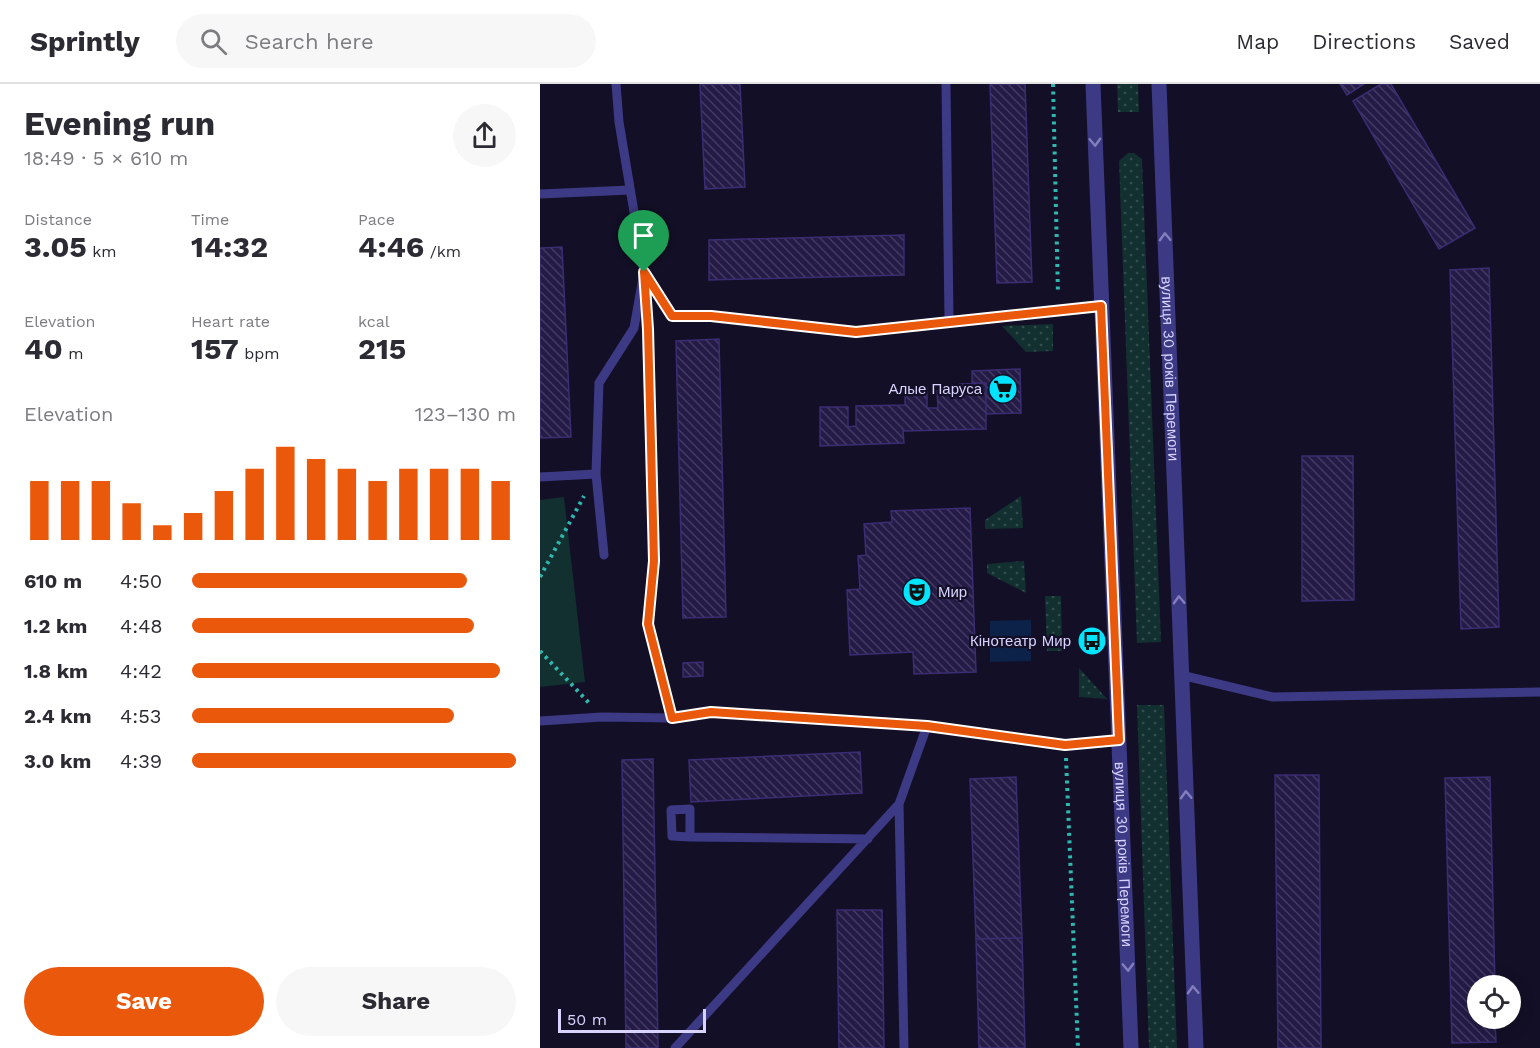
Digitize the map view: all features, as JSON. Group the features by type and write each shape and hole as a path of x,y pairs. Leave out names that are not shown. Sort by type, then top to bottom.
{"street":[{"name":"вулиця 30 років Перемоги","path":"1093,84 1131,1048"},
{"name":"вулиця 30 років Перемоги","path":"1159,84 1196,1048"}],"lane":[{"path":"616,84 644,272 648,329 654,561 648,624 672,718"},
{"path":"946,84 949,320"},
{"path":"540,194 630,190"},
{"path":"644,272 672,316 711,316 856,332 949,320 1101,306"},
{"path":"604,555 596,474 599,383 634,328 644,272"},
{"path":"540,477 596,474"},
{"path":"1181,675 1273,697 1540,692"},
{"path":"540,721 602,717 672,718 711,712 927,726 1065,745 1119,740"},
{"path":"904,1048 899,804 927,726"},
{"path":"675,1048 899,804"},
{"path":"690,837 868,839"}],"path":[{"path":"1053,84 1058,294"},
{"path":"540,577 596,474"},
{"path":"540,651 602,717"},
{"path":"1065,745 1078,1048"}],"green space":[{"path":"1117,84 1138,84 1139,112 1118,112"},
{"path":"1128,153 1134,153 1142,159 1161,642 1137,643 1119,161"},
{"path":"1053,324 1053,351 1026,352 1002,326"},
{"path":"1021,496 1023,528 985,529 985,520"},
{"path":"564,497 585,682 540,687 540,500"},
{"path":"1024,561 1026,593 987,573 987,564"},
{"path":"1045,596 1061,596 1062,651 1047,651"},
{"path":"1079,668 1107,699 1079,697"},
{"path":"1137,705 1164,705 1177,1048 1149,1048"}],"water":[{"path":"1031,620 1031,661 990,662 990,621"}],"building":[{"path":"700,84 740,84 745,187 705,189"},
{"path":"990,84 1025,84 1032,282 997,283"},
{"path":"1340,84 1364,84 1347,95"},
{"path":"1381,84 1391,84 1475,228 1439,249 1353,101"},
{"path":"904,235 904,275 709,280 709,240"},
{"path":"562,247 571,437 540,438 540,248"},
{"path":"1489,268 1499,627 1461,629 1450,270"},
{"path":"719,339 726,617 683,618 676,341"},
{"path":"1020,369 1021,413 986,414 986,383 972,383 972,371"},
{"path":"986,383 986,429 903,431 904,443 820,446 820,407 848,407 848,427 856,426 856,406 905,405 905,388 927,388 927,408 938,408 937,391 961,390 960,384"},
{"path":"1302,456 1353,456 1354,600 1302,601"},
{"path":"970,508 976,672 914,674 913,652 850,655 847,590 860,589 858,556 866,555 864,524 892,522 891,511"},
{"path":"703,662 703,676 683,677 683,663"},
{"path":"860,752 862,793 691,802 689,760"},
{"path":"653,759 658,1048 626,1048 622,760"},
{"path":"1275,775 1319,775 1321,1048 1278,1048"},
{"path":"1016,777 1022,938 976,939 970,779"},
{"path":"1490,777 1495,975 1467,975 1467,1029 1495,1029 1496,1042 1452,1043 1445,778"},
{"path":"837,910 882,910 884,1048 839,1048"},
{"path":"1022,938 1025,1048 979,1048 976,939"}],"place":[{"name":"Алые Паруса","path":"1003,389"},
{"name":"Мир","path":"917,592"},
{"name":"Кінотеатр Мир","path":"1092,641"}],"route":[{"path":"644,272 672,316 711,316 856,332 957,319 1101,306 1119,740 1065,745 927,726 711,712 672,718 648,624 654,561 648,329 644,272"}]}
